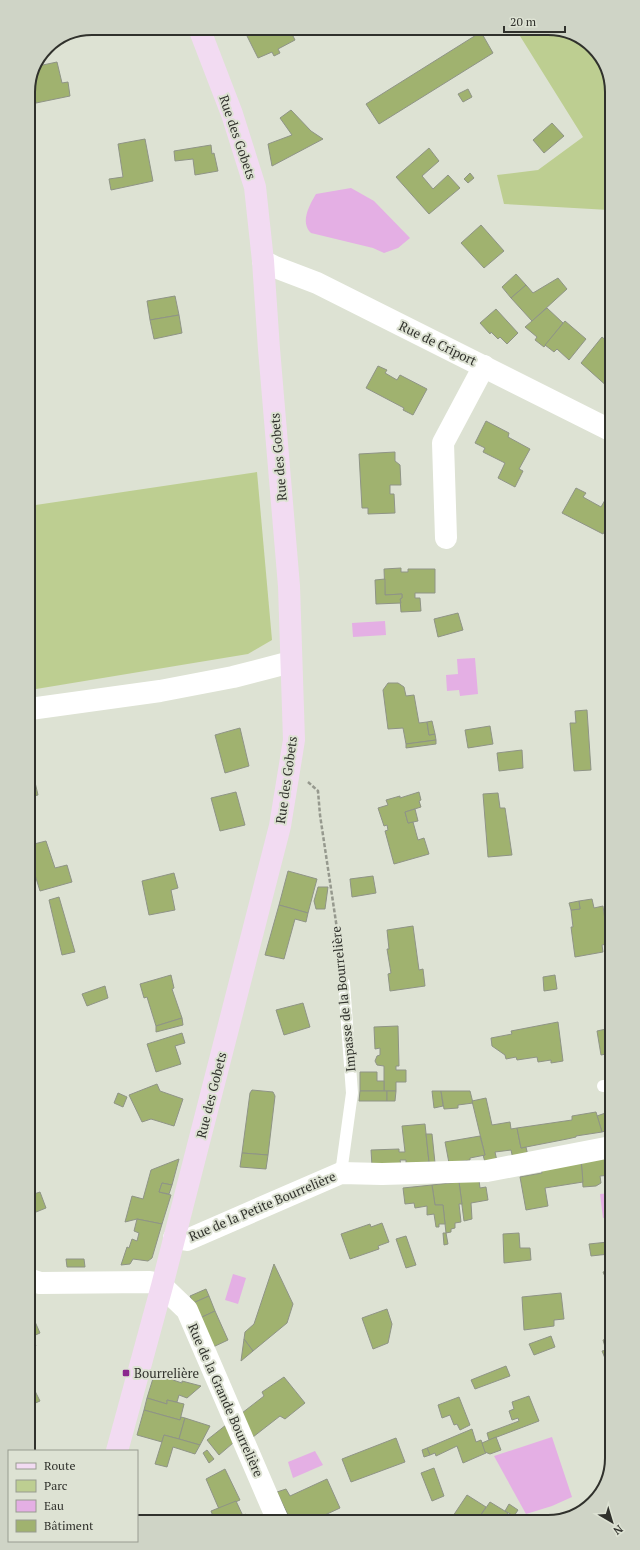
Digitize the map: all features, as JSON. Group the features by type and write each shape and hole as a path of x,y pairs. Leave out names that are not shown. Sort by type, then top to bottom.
{"main road":[{"name":"Rue des Gobets","path":"117,1450 162,1286 280,826 294,740 289,586 263,261 255,187 232,114 201,35"}],"street":[{"name":"Rue de Criport","path":"263,261 275,268 317,283 605,427"},
{"path":"446,538 444,443 484,366"},
{"path":"35,708 160,691 233,677 291,662"},
{"name":"Rue de la Petite Bourrelière","path":"174,1238 186,1240 341,1173 382,1174 488,1171 605,1148"},
{"path":"35,1281 40,1283 150,1282 162,1286"},
{"name":"Rue de la Grande Bourrelière","path":"162,1286 187,1310 275,1515"}],"lane":[{"name":"Impasse de la Bourrelière","path":"341,1173 352,1093 344,983"}],"path":[{"name":"Impasse de la Bourrelière","path":"289,766 318,791 322,830 342,958 344,983"}],"green space":[{"path":"519,35 552,35 570,39 583,47 593,57 599,67 605,85 605,210 504,204 497,175 538,170 583,137"},
{"path":"257,472 272,640 248,654 35,689 35,505"}],"water":[{"path":"351,188 374,201 410,238 398,248 384,253 373,248 311,233 306,224 306,219 308,209 316,194"},
{"path":"385,621 386,635 353,637 352,623"},
{"path":"475,658 478,694 460,696 459,690 447,691 446,675 458,674 457,659"},
{"path":"600,1194 605,1194 605,1218 603,1218"},
{"path":"233,1274 246,1278 238,1304 225,1300"},
{"path":"552,1437 572,1497 552,1506 526,1514 494,1456"},
{"path":"315,1451 323,1465 293,1478 288,1462"}],"building":[{"path":"246,35 292,35 295,40 278,49 280,53 274,56 272,52 258,58"},
{"path":"476,35 483,35 493,53 379,124 366,104"},
{"path":"57,62 62,83 68,82 70,96 36,103 35,88 39,70 42,65"},
{"path":"468,89 472,97 463,102 458,94"},
{"path":"291,110 311,131 323,139 272,166 268,144 292,135 280,118"},
{"path":"552,123 564,136 544,153 533,140"},
{"path":"145,139 153,181 111,190 109,179 123,177 118,144"},
{"path":"211,145 212,154 214,153 218,171 195,175 193,159 175,161 174,151"},
{"path":"429,148 439,161 422,176 433,189 448,175 460,188 429,214 396,177"},
{"path":"470,173 474,178 468,183 464,179"},
{"path":"481,225 504,251 484,268 461,243"},
{"path":"516,274 526,285 511,298 502,287"},
{"path":"558,278 567,289 532,321 511,298 526,285 533,293"},
{"path":"175,296 179,315 150,320 147,301"},
{"path":"547,308 563,323 544,347 535,340 537,337 525,327"},
{"path":"496,309 518,333 507,344 500,337 498,339 491,332 490,334 480,323"},
{"path":"179,315 182,333 154,339 150,320"},
{"path":"565,321 586,339 569,360 557,349 554,352 545,345"},
{"path":"602,337 605,340 605,384 581,363"},
{"path":"378,366 387,370 385,373 397,380 400,375 427,389 413,415 403,410 404,408 366,388"},
{"path":"486,421 509,433 508,437 530,449 519,469 523,471 515,487 498,478 505,463 483,452 485,448 475,443"},
{"path":"395,452 395,461 400,465 401,485 390,485 390,494 394,494 395,513 368,514 368,508 362,508 359,454"},
{"path":"576,488 586,493 583,497 601,507 605,500 605,530 603,534 562,513"},
{"path":"401,568 401,572 408,572 408,569 435,569 435,593 415,593 415,598 420,598 421,611 401,612 400,599 402,598 402,594 385,595 384,569"},
{"path":"385,579 385,595 402,594 402,598 400,599 401,603 376,604 375,580"},
{"path":"458,613 463,630 438,637 434,619"},
{"path":"388,683 398,683 404,687 406,696 414,695 419,723 427,722 429,735 435,734 436,740 406,744 403,728 388,729 383,690"},
{"path":"587,710 591,770 574,771 570,723 576,723 575,711"},
{"path":"432,721 435,734 429,735 427,722"},
{"path":"490,726 493,744 468,748 465,730"},
{"path":"240,728 249,766 225,773 215,735"},
{"path":"436,740 436,744 406,748 406,744"},
{"path":"522,750 523,768 499,771 497,753"},
{"path":"35,782 38,795 35,796"},
{"path":"236,792 245,825 220,831 211,798"},
{"path":"419,792 421,807 405,812 408,823 413,822 418,840 424,838 429,854 394,864 385,831 388,830 387,825 384,826 378,808 388,805 386,800 400,796 400,798"},
{"path":"498,793 500,808 505,808 512,855 488,857 483,794"},
{"path":"415,809 418,821 408,823 405,812"},
{"path":"46,841 55,868 67,865 72,882 40,891 35,875 35,844"},
{"path":"288,871 317,879 308,913 279,905"},
{"path":"174,873 178,888 171,890 175,910 149,915 142,881"},
{"path":"373,876 376,893 352,897 350,879"},
{"path":"318,887 328,887 325,909 316,909 314,901"},
{"path":"59,897 75,952 62,955 49,900"},
{"path":"592,899 594,908 603,906 605,920 605,944 602,945 603,952 575,957 571,927 573,927 571,910 580,909 579,901"},
{"path":"579,901 580,909 571,910 569,903"},
{"path":"279,905 308,913 306,922 295,919 284,959 265,955"},
{"path":"413,926 419,970 423,969 425,986 390,991 388,974 391,973 387,949 389,949 387,930"},
{"path":"171,975 174,988 172,989 182,1018 156,1026 147,997 144,998 140,984"},
{"path":"555,975 557,989 544,991 543,977"},
{"path":"105,986 108,998 87,1006 82,994"},
{"path":"303,1003 310,1027 284,1035 276,1010"},
{"path":"182,1018 183,1025 156,1032 156,1026"},
{"path":"558,1022 563,1061 551,1063 551,1060 538,1062 537,1057 517,1060 516,1057 506,1059 505,1055 492,1046 491,1038 512,1034 511,1031"},
{"path":"398,1026 399,1066 396,1066 396,1070 406,1070 406,1082 396,1082 396,1091 384,1091 384,1066 377,1065 375,1061 377,1056 380,1055 380,1048 375,1049 374,1027"},
{"path":"605,1029 605,1054 601,1055 597,1031"},
{"path":"182,1033 185,1043 175,1046 181,1064 156,1072 147,1044"},
{"path":"360,1072 377,1072 377,1081 384,1081 384,1091 360,1091"},
{"path":"157,1084 160,1091 183,1099 174,1126 151,1119 142,1122 129,1095"},
{"path":"252,1090 273,1092 275,1096 268,1155 242,1153 250,1093"},
{"path":"360,1091 387,1091 387,1101 359,1101"},
{"path":"387,1091 396,1091 395,1101 387,1101"},
{"path":"432,1091 441,1091 443,1106 434,1108"},
{"path":"441,1091 470,1091 473,1103 458,1105 458,1108 444,1109"},
{"path":"118,1093 127,1097 123,1107 114,1103"},
{"path":"486,1098 492,1125 510,1122 511,1129 517,1128 521,1148 526,1147 528,1156 513,1159 511,1150 495,1152 497,1161 485,1162 483,1155 485,1155 472,1101"},
{"path":"596,1112 602,1132 521,1148 517,1128 572,1120 572,1116"},
{"path":"605,1113 605,1131 602,1132 597,1116"},
{"path":"425,1124 429,1162 406,1164 406,1160 400,1160 401,1165 372,1166 371,1150 399,1149 399,1152 405,1152 402,1126"},
{"path":"426,1134 432,1134 435,1163 429,1162"},
{"path":"480,1136 485,1155 470,1158 470,1160 449,1163 445,1142"},
{"path":"242,1153 268,1155 266,1169 240,1167"},
{"path":"605,1156 605,1176 600,1176 601,1183 596,1186 583,1187 581,1159"},
{"path":"179,1159 172,1185 162,1183 159,1192 171,1195 162,1224 137,1219 125,1222 132,1196 143,1199 151,1170"},
{"path":"581,1159 583,1182 545,1188 548,1206 526,1210 520,1177 542,1173 541,1167"},
{"path":"479,1180 480,1188 486,1187 488,1200 471,1203 472,1219 464,1221 459,1182"},
{"path":"459,1182 462,1204 459,1204 461,1222 455,1223 455,1228 451,1229 451,1232 446,1233 443,1205 435,1205 432,1185"},
{"path":"162,1183 172,1185 169,1194 159,1192"},
{"path":"432,1185 435,1205 443,1205 445,1224 439,1224 439,1227 436,1227 434,1214 427,1215 427,1206 415,1208 414,1203 405,1204 403,1188"},
{"path":"40,1192 46,1208 35,1212 35,1194"},
{"path":"137,1219 162,1224 152,1258 148,1261 133,1259 130,1264 121,1265 127,1247 129,1248 132,1239 137,1241 139,1233 134,1231"},
{"path":"382,1223 389,1242 378,1246 379,1249 350,1259 341,1234 370,1224 371,1227"},
{"path":"443,1233 446,1233 448,1244 444,1245"},
{"path":"519,1233 520,1248 530,1248 531,1260 504,1263 503,1234"},
{"path":"406,1236 416,1265 406,1268 396,1239"},
{"path":"605,1242 605,1254 591,1256 589,1244"},
{"path":"66,1259 84,1259 85,1267 67,1267"},
{"path":"274,1264 293,1304 287,1323 253,1351 244,1339 245,1332 254,1324"},
{"path":"206,1289 209,1296 193,1303 190,1296"},
{"path":"561,1293 564,1319 554,1320 554,1326 524,1330 522,1297"},
{"path":"209,1296 215,1311 200,1318 193,1303"},
{"path":"387,1309 392,1324 388,1343 373,1349 362,1318"},
{"path":"215,1311 228,1340 213,1347 200,1318"},
{"path":"35,1322 40,1333 35,1335"},
{"path":"551,1336 555,1347 534,1355 529,1344"},
{"path":"244,1339 253,1351 241,1361"},
{"path":"605,1350 605,1358 602,1351"},
{"path":"506,1366 510,1376 475,1389 471,1380"},
{"path":"155,1372 174,1377 173,1380 182,1383 182,1381 201,1386 187,1398 179,1395 177,1402 167,1400 167,1404 147,1398"},
{"path":"284,1377 305,1403 285,1419 280,1416 253,1437 242,1413 264,1396 262,1392"},
{"path":"35,1391 40,1401 35,1403"},
{"path":"529,1396 539,1421 489,1440 487,1433 519,1421 518,1418 512,1420 509,1411 514,1409 512,1402"},
{"path":"459,1397 470,1425 460,1430 457,1424 454,1425 450,1415 442,1418 438,1405"},
{"path":"147,1398 167,1404 167,1400 184,1404 180,1420 144,1410"},
{"path":"144,1410 180,1420 181,1417 185,1418 179,1439 164,1435 162,1442 137,1435"},
{"path":"185,1418 210,1426 200,1445 179,1439"},
{"path":"226,1425 233,1443 219,1455 207,1440"},
{"path":"472,1429 476,1442 481,1440 486,1453 463,1463 457,1446 436,1456 435,1453 430,1455 427,1448"},
{"path":"164,1435 200,1445 195,1454 173,1447 167,1467 155,1464"},
{"path":"496,1437 501,1450 490,1454 485,1452 482,1443"},
{"path":"396,1438 405,1462 351,1482 342,1459"},
{"path":"427,1448 430,1455 424,1457 422,1450"},
{"path":"207,1450 214,1459 209,1463 203,1453"},
{"path":"434,1468 444,1496 432,1501 421,1473"},
{"path":"225,1469 240,1500 219,1509 206,1479"},
{"path":"327,1479 340,1508 325,1515 288,1515 277,1492 286,1489 290,1496"},
{"path":"467,1495 486,1507 481,1515 454,1515"},
{"path":"236,1501 243,1515 213,1515 211,1511"},
{"path":"490,1502 508,1513 507,1515 481,1515"},
{"path":"509,1504 518,1510 515,1515 505,1511"}],"place":[{"name":"Bourrelière","path":"126,1373"}]}
